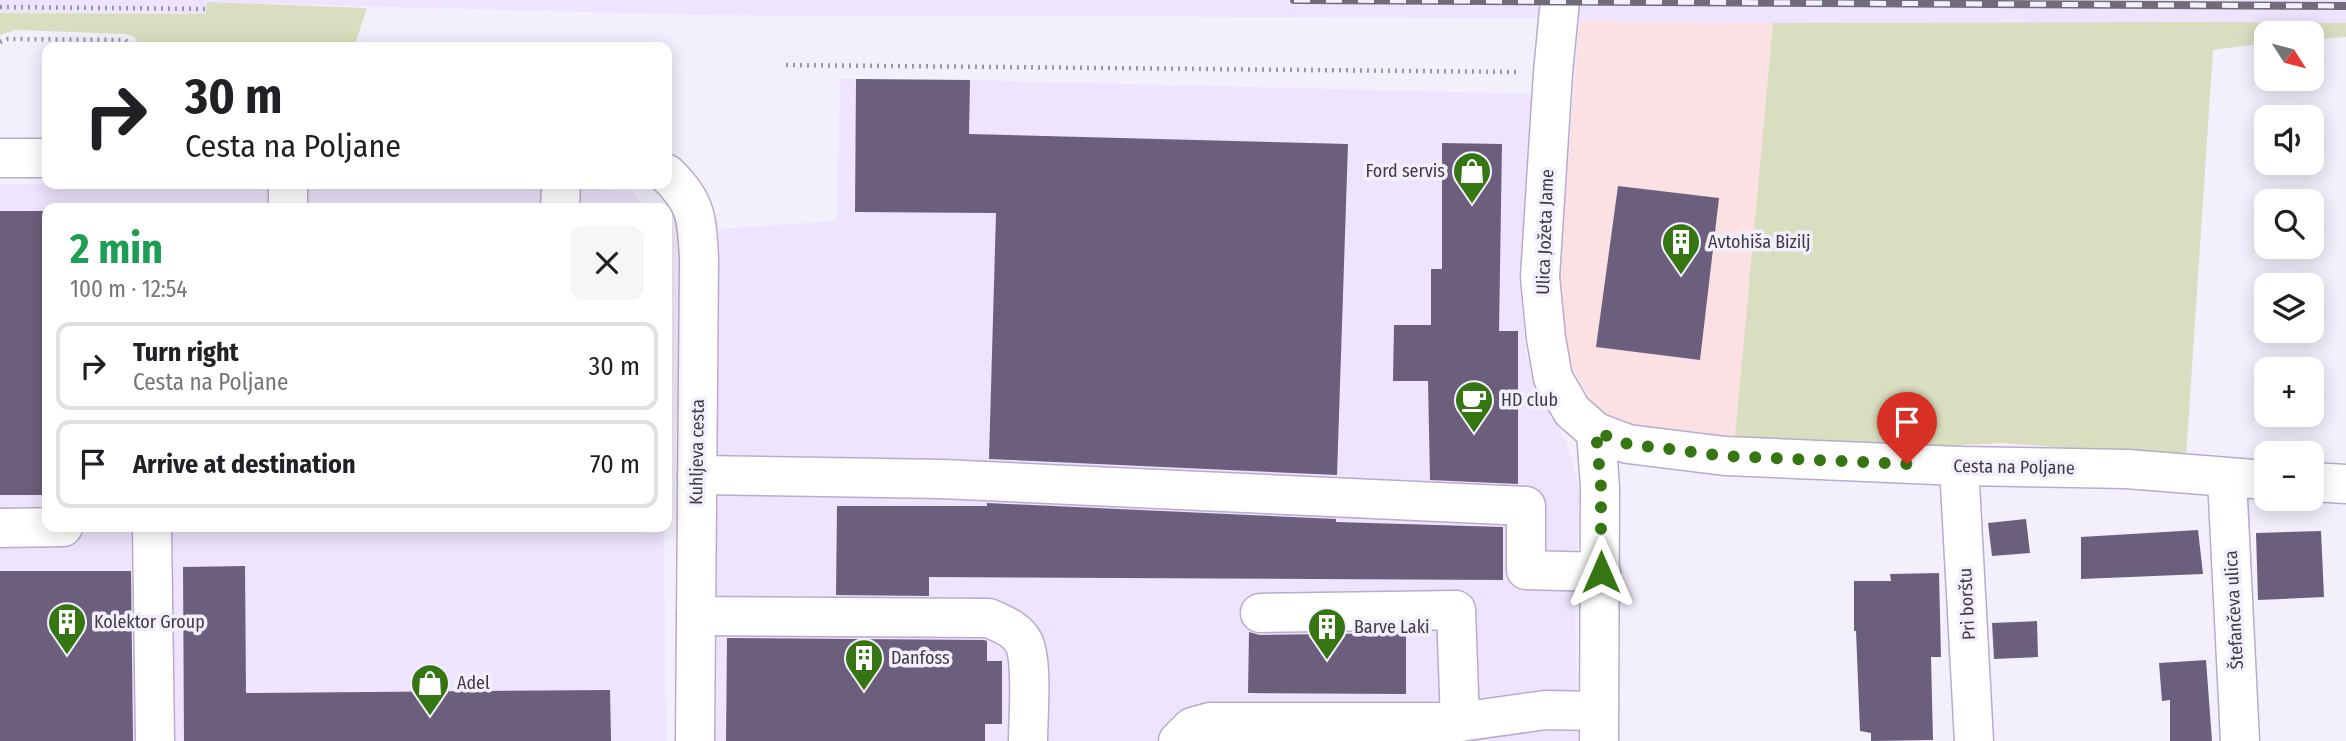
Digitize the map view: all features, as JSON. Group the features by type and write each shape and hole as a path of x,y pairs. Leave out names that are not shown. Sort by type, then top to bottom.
{"street":[{"name":"Ulica Jožeta Jame","path":"1560,0 1540,277 1553,378 1572,411 1596,432"},
{"path":"0,158 42,158"},
{"name":"Kuhljeva cesta","path":"672,179 685,192 696,218 699,259 695,741"},
{"name":"Cesta na Poljane","path":"1596,432 1628,444 1725,456 1959,466 2127,469 2254,479"},
{"path":"1178,741 1192,727 1210,722 1460,722 1545,710 1599,726 1601,487 1596,432"},
{"name":"Pri borštu","path":"1959,466 1974,741"},
{"path":"697,475 942,479 1526,506 1526,570 1601,572"},
{"name":"Štefančeva ulica","path":"2227,478 2240,741"},
{"path":"2324,483 2346,484"},
{"path":"0,528 42,527"},
{"path":"152,532 155,741"},
{"path":"1260,613 1456,610 1460,722"},
{"path":"696,616 989,618 1010,628 1023,642 1028,660 1028,741"}],"path":[{"path":"0,7 207,9"},
{"path":"0,42 8,39 128,42"},
{"path":"786,65 1553,73"}],"shaded area":[{"path":"0,0 1542,0 1541,18 693,15 207,2 207,14 0,13"},
{"path":"1577,0 2346,0 2346,23 1579,21"},
{"path":"1579,21 1773,23 1735,437 1652,431 1612,418 1592,402 1578,379 1565,348 1557,303"},
{"path":"840,79 1534,94 1520,281 1526,357 1569,450 1580,493 1575,603 1578,741 715,741 719,229 837,221"},
{"path":"0,184 42,184 42,189 597,189 633,192 642,203 42,203 42,532 664,532 666,741 0,741"}],"green space":[{"path":"207,2 367,8 356,42 138,42 134,37 126,34 16,30 0,35 0,13 206,14"},
{"path":"2254,22 2254,45 2213,50 2186,458 2004,443 1945,446 1735,437 1773,23"},
{"path":"2324,23 2346,23 2346,37 2324,39"}],"building":[{"path":"856,79 970,80 969,134 1348,144 1337,475 989,459 996,213 855,212"},
{"path":"1442,143 1502,144 1499,331 1518,331 1518,484 1430,480 1428,381 1393,381 1394,325 1431,325 1431,269 1442,269"},
{"path":"1618,186 1719,198 1700,360 1596,347"},
{"path":"0,211 42,211 42,495 0,495"},
{"path":"987,503 1336,519 1336,522 1503,527 1503,580 929,577 929,596 836,595 837,506 987,506"},
{"path":"2026,519 2030,553 1992,556 1988,523"},
{"path":"2198,530 2203,574 2081,579 2081,537"},
{"path":"2321,531 2324,597 2258,600 2256,533"},
{"name":"Adel","path":"245,566 246,693 610,690 611,741 184,741 183,567"},
{"name":"Kolektor Group","path":"0,571 131,571 133,741 0,741"},
{"path":"1939,573 1941,657 1931,657 1933,740 1871,741 1871,733 1860,731 1854,581 1891,581 1890,574"},
{"path":"2037,621 2038,657 1994,659 1992,623"},
{"name":"Barve Laki","path":"1249,632 1260,635 1406,633 1406,694 1248,693"},
{"name":"Danfoss","path":"727,638 984,640 987,641 987,661 1002,661 1002,724 985,724 985,741 726,741"},
{"path":"2206,660 2212,741 2170,741 2170,700 2162,701 2159,663"}],"railway":[{"path":"1294,0 2346,6"}],"place":[{"name":"Ford servis","path":"1472,205"},
{"name":"Avtohiša Bizilj","path":"1681,276"},
{"name":"HD club","path":"1474,434"},
{"name":"Kolektor Group","path":"67,656"},
{"name":"Barve Laki","path":"1327,661"},
{"name":"Danfoss","path":"864,692"},
{"name":"Adel","path":"430,717"}],"route":[{"path":"1601,572 1601,487 1596,432 1628,444 1725,456 1907,464"}]}
